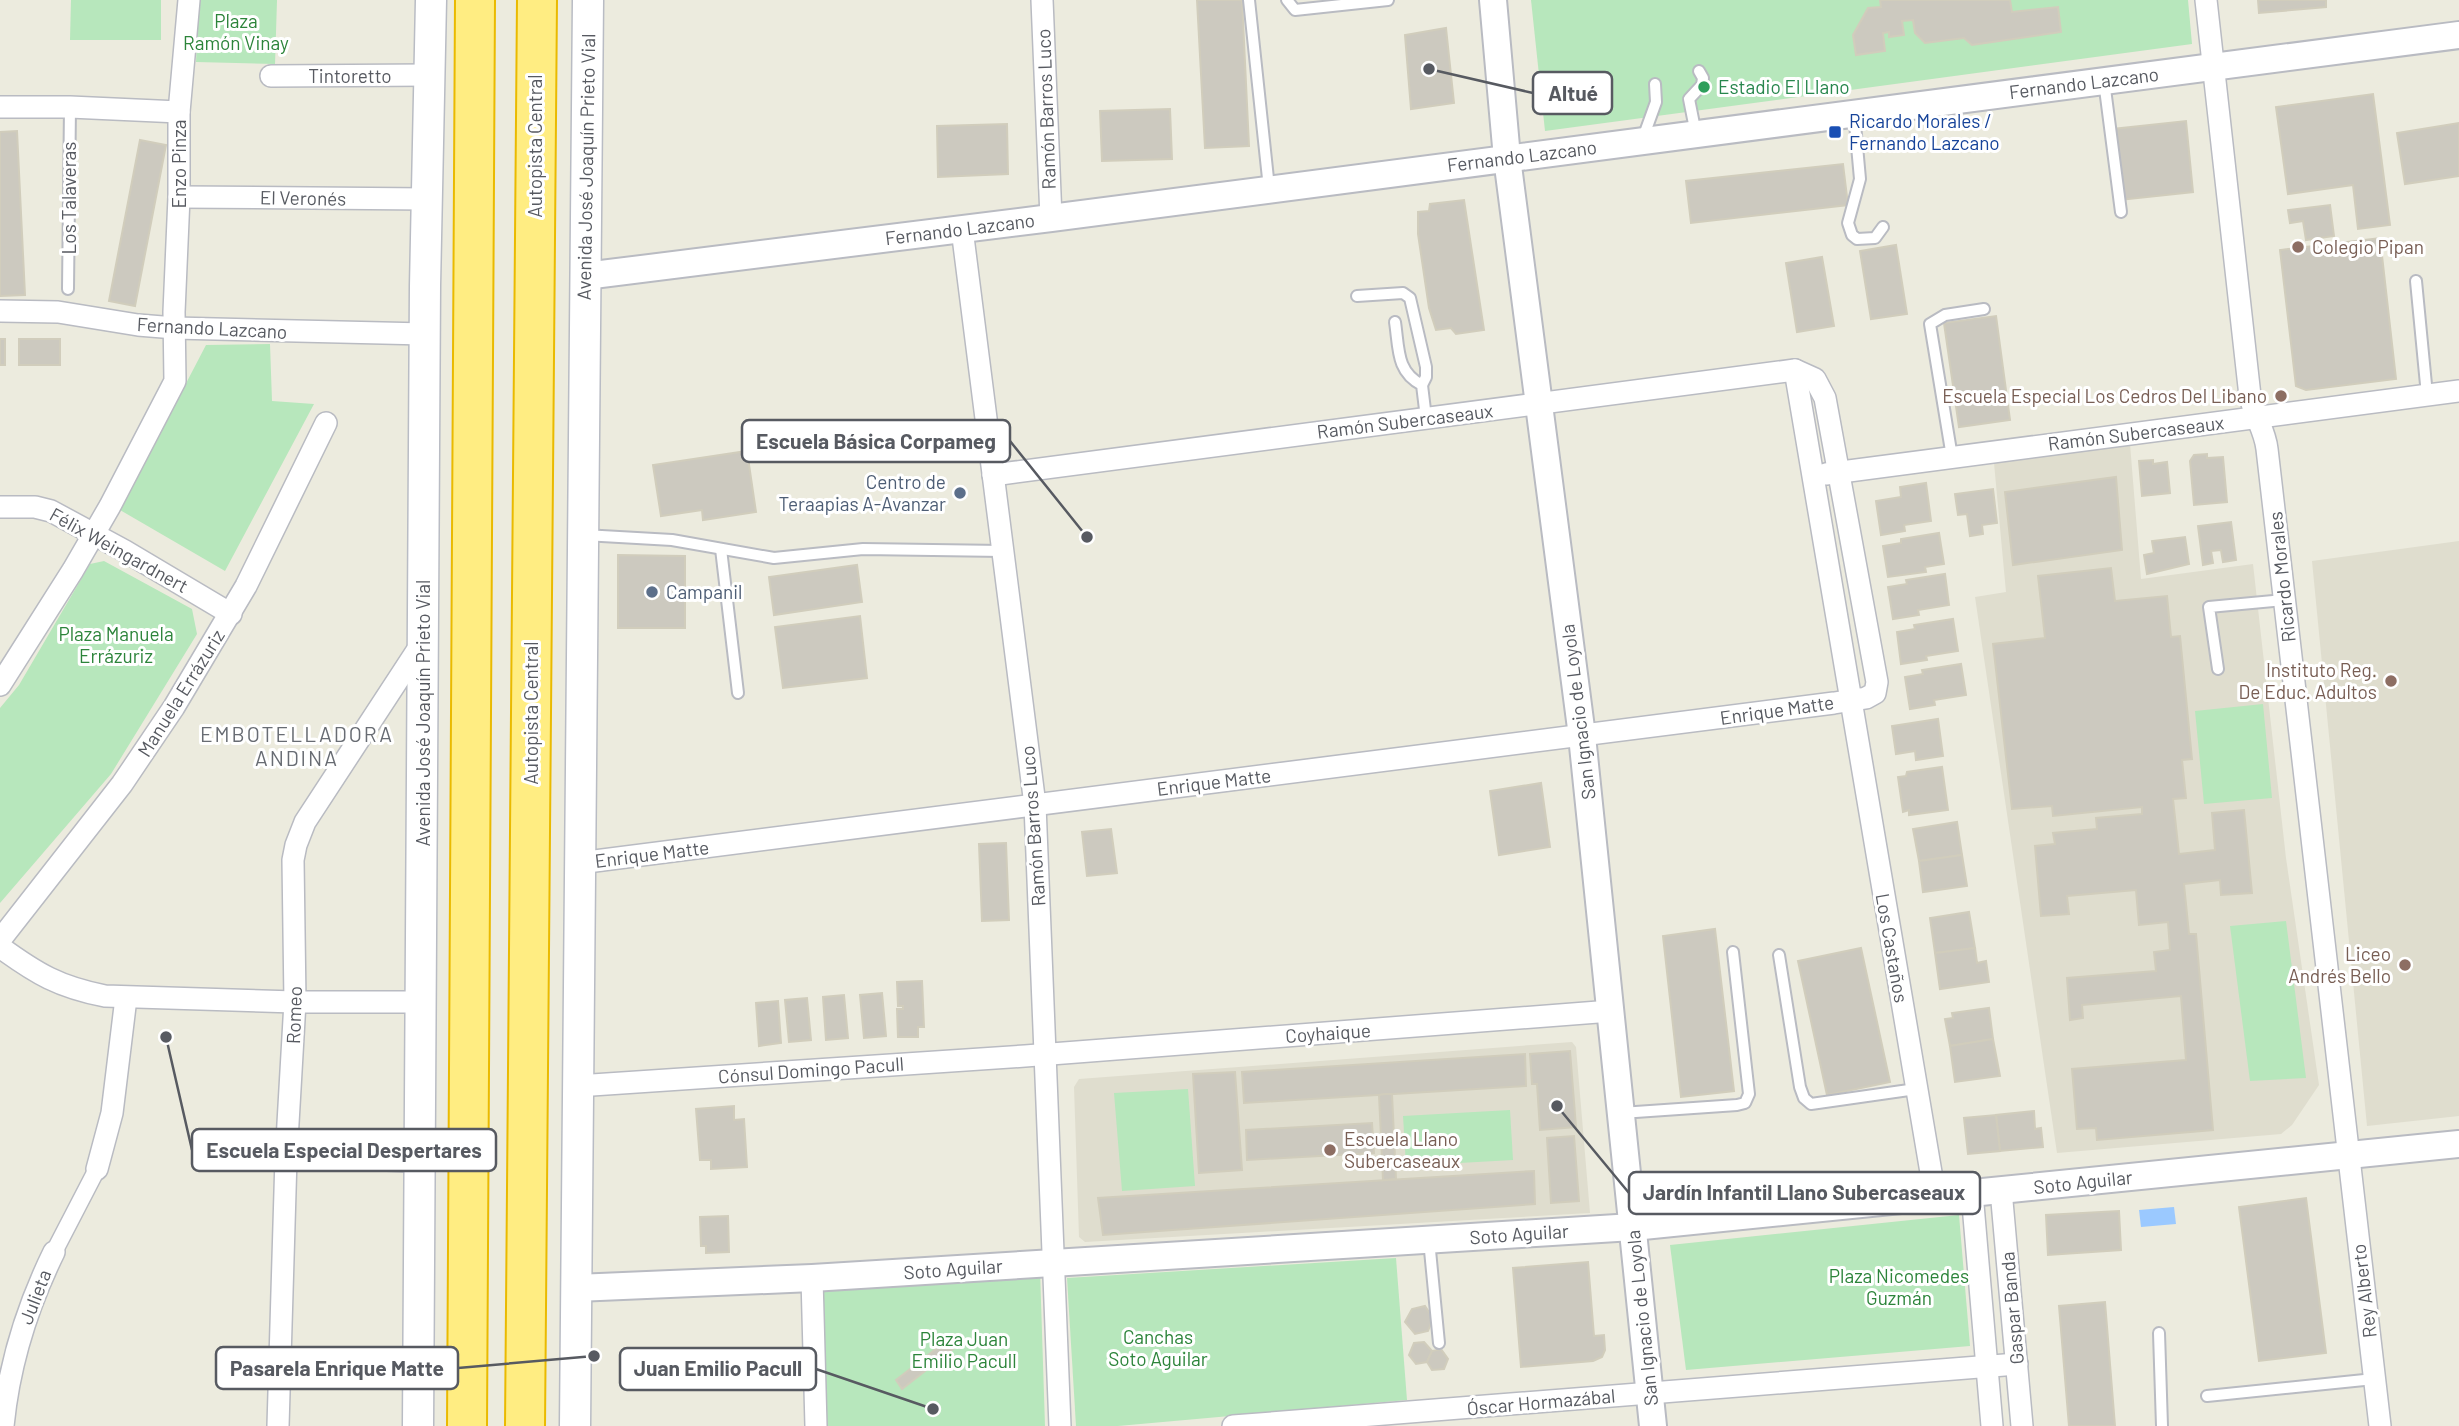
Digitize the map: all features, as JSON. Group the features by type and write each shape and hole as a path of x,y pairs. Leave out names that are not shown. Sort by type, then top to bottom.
{"highway":[{"path":"467,1426 475,0"},
{"name":"Autopista Central","path":"525,1426 537,0"}],"main road":[{"name":"Avenida José Joaquín Prieto Vial","path":"418,1426 425,334 431,0"},
{"name":"Avenida José Joaquín Prieto Vial","path":"575,1426 588,0"}],"street":[{"name":"Enzo Pinza","path":"175,328 179,112 189,0"},
{"name":"Ramón Barros Luco","path":"1042,0 1051,218"},
{"name":"San Ignacio de Loyola","path":"1493,0 1507,158 1582,736 1653,1426"},
{"name":"Ricardo Morales","path":"2206,0 2250,396 2255,418 2265,435 2347,1157"},
{"name":"Fernando Lazcano","path":"585,276 2459,35"},
{"name":"Tintoretto","path":"271,76 430,75"},
{"path":"0,107 179,112"},
{"name":"El Veronés","path":"179,197 427,199"},
{"name":"Ramón Barros Luco","path":"962,229 1035,805 1060,1426"},
{"name":"Fernando Lazcano","path":"0,311 58,312 138,326 425,334"},
{"path":"0,685 110,506 175,381 175,328"},
{"path":"1795,370 1815,379 1825,398 1877,682 1875,694 1849,700"},
{"name":"Ramón Subercaseaux","path":"993,475 1795,370"},
{"name":"Los Castaños","path":"1795,370 1935,1196"},
{"name":"Ramón Subercaseaux","path":"1812,476 2459,391"},
{"name":"Manuela Errázuriz","path":"0,940 122,784 155,736 231,614 326,424"},
{"name":"Félix Weingardnert","path":"0,508 43,509 93,534 231,614"},
{"name":"Romeo","path":"278,1426 286,1158 295,1002 293,860 300,833 423,642"},
{"name":"Enrique Matte","path":"579,863 1849,700"},
{"path":"0,947 42,976 62,985 84,992 126,998 421,1002"},
{"path":"54,1252 97,1169 112,1113 126,998"},
{"name":"Coyhaique","path":"1045,1054 1611,1011"},
{"name":"Cónsul Domingo Pacull","path":"577,1086 1045,1054"},
{"name":"Soto Aguilar","path":"576,1288 812,1278 1633,1227 2459,1144"},
{"name":"Rey Alberto","path":"2347,1157 2380,1426"},
{"path":"286,1158 420,1164"},
{"name":"Gaspar Banda","path":"2001,1190 2022,1426"},
{"name":"Gaspar Banda","path":"1972,1193 1992,1426"},
{"name":"Julieta","path":"3,1426 16,1348 38,1282 54,1252"},
{"path":"812,1278 816,1426"},
{"name":"Óscar Hormazábal","path":"1233,1426 1356,1421 1650,1393 2017,1364"}],"lane":[{"path":"1249,0 1269,188"},
{"path":"1287,0 1295,10 1388,0"},
{"path":"1696,134 1689,99 1702,85 1703,78 1699,71"},
{"path":"2104,81 2121,212"},
{"path":"1642,141 1656,102 1655,84"},
{"name":"Los Talaveras","path":"68,289 70,107"},
{"path":"1854,114 1860,179 1848,223 1852,235 1857,239 1875,238 1883,228"},
{"path":"2416,281 2427,395"},
{"path":"1357,296 1403,293 1410,298 1426,367 1426,377 1422,385 1426,418"},
{"path":"1952,457 1930,324 1945,315 1984,309"},
{"path":"1395,322 1404,371 1422,385"},
{"path":"582,535 672,540 774,558 863,549 1003,551"},
{"path":"721,549 738,693"},
{"path":"2218,669 2209,607 2284,600"},
{"path":"1621,1113 1737,1105 1745,1102 1749,1094 1733,952"},
{"path":"1779,955 1804,1098 1811,1104 1916,1089"},
{"path":"1429,1240 1439,1343"},
{"path":"2160,1333 2162,1426"},
{"path":"2207,1396 2374,1379"}],"shaded area":[{"path":"2130,444 2141,579 2253,564 2286,858 2319,1085 2292,1125 2281,1134 2057,1153 1975,597 2006,592 1994,463"},
{"path":"2459,541 2459,1116 2367,1126 2312,561"},
{"name":"Escuela Llano Subercaseaux","path":"1572,1042 1576,1047 1590,1213 1085,1242 1079,1237 1074,1087 1079,1079"}],"green space":[{"path":"71,0 161,0 161,40 70,40"},
{"name":"Plaza Ramón Vinay","path":"199,0 277,0 275,64 196,62"},
{"name":"Estadio El Llano","path":"1531,0 2188,0 2192,44 1545,131"},
{"path":"270,344 272,401 314,404 225,571 120,510 206,345"},
{"name":"Plaza Manuela Errázuriz","path":"104,561 192,609 197,634 111,774 0,903 0,708 19,685 90,564"},
{"path":"2263,704 2272,798 2204,804 2195,711"},
{"path":"2286,921 2306,1078 2250,1081 2230,926"},
{"path":"1188,1089 1195,1186 1122,1191 1114,1093"},
{"path":"1510,1110 1513,1160 1406,1166 1403,1116"},
{"name":"Plaza Nicomedes Guzmán","path":"1959,1215 1970,1346 1686,1370 1670,1245"},
{"name":"Canchas Soto Aguilar","path":"1396,1258 1407,1400 1118,1426 1076,1426 1067,1278"},
{"name":"Plaza Juan Emilio Pacull","path":"1040,1270 1045,1426 819,1426 816,1283"}],"water":[{"path":"2174,1207 2176,1224 2141,1227 2139,1210"}],"building":[{"path":"1197,0 1242,0 1249,146 1205,148"},
{"path":"1880,0 2010,0 2012,12 2058,7 2061,32 1972,45 1964,38 1925,43 1915,33 1913,20 1902,21 1904,35 1889,37 1889,32 1883,33 1885,51 1856,55 1853,35 1868,8 1881,7"},
{"path":"2258,0 2326,0 2326,7 2259,13"},
{"path":"1446,28 1454,103 1411,109 1405,35"},
{"path":"2373,94 2390,225 2358,229 2353,185 2288,194 2276,107"},
{"path":"1170,109 1172,159 1102,161 1100,111"},
{"path":"2186,121 2193,192 2120,200 2113,129"},
{"path":"2459,123 2459,176 2405,184 2397,133"},
{"path":"1007,124 1008,174 938,177 937,126"},
{"path":"17,131 25,295 0,296 0,132"},
{"path":"140,140 166,145 135,306 109,301"},
{"path":"1843,164 1848,205 1691,223 1686,181"},
{"path":"1464,200 1484,330 1456,334 1451,328 1436,330 1429,308 1418,234 1418,212 1429,211 1430,204"},
{"path":"2330,205 2334,236 2306,240 2303,221 2290,223 2288,210"},
{"path":"2380,238 2396,379 2306,390 2296,386 2280,250"},
{"path":"1896,245 1907,314 1871,319 1860,251"},
{"path":"1822,257 1834,326 1797,332 1786,263"},
{"path":"1996,316 2010,420 1959,427 1944,323"},
{"path":"0,339 5,339 5,365 0,365"},
{"path":"19,339 60,339 60,365 19,365"},
{"path":"747,451 756,512 703,520 702,510 661,516 653,465"},
{"path":"2207,454 2207,458 2223,457 2227,502 2194,505 2190,461 2194,455"},
{"path":"2153,460 2153,464 2167,462 2170,493 2142,496 2139,461"},
{"path":"2116,477 2122,550 2013,565 2005,492"},
{"path":"1926,483 1931,521 1904,525 1905,531 1881,535 1876,501 1901,497 1900,487"},
{"path":"1993,489 1997,523 1982,525 1983,534 1970,536 1967,514 1958,515 1955,494"},
{"path":"2231,522 2236,560 2223,562 2221,550 2211,551 2213,563 2203,565 2198,526"},
{"path":"1939,533 1944,564 1925,567 1926,572 1888,577 1883,546 1901,543 1901,539"},
{"path":"2185,537 2189,564 2147,574 2144,555 2154,553 2152,541"},
{"name":"Campanil","path":"618,555 685,556 685,628 618,628"},
{"path":"857,565 862,602 774,615 769,577"},
{"path":"2111,568 2115,601 2167,596 2171,637 2180,636 2192,759 2182,760 2186,798 2173,799 2179,854 2215,850 2212,813 2244,810 2252,893 2221,895 2220,880 2184,884 2189,934 2196,934 2213,1130 2097,1140 2096,1128 2077,1129 2072,1069 2186,1060 2181,996 2082,1005 2083,1018 2070,1020 2067,978 2156,971 2154,952 2170,950 2168,922 2139,925 2136,890 2067,896 2069,914 2041,916 2035,846 2055,844 2053,833 2097,829 2096,818 2142,814 2142,807 2053,816 2052,806 2012,809 1993,644 2045,638 2038,576"},
{"path":"1945,574 1949,605 1918,610 1919,615 1893,619 1888,587 1907,584 1906,580"},
{"path":"860,616 867,678 783,688 775,627"},
{"path":"1953,619 1958,651 1926,656 1927,660 1901,664 1897,632 1915,629 1914,625"},
{"path":"1961,664 1966,695 1934,700 1935,705 1910,709 1905,677 1923,674 1922,670"},
{"path":"1938,719 1943,756 1916,760 1915,751 1896,754 1892,726"},
{"path":"1942,767 1948,810 1909,815 1909,810 1903,812 1898,777 1906,776 1907,772"},
{"path":"1541,783 1550,847 1499,855 1490,791"},
{"path":"1957,822 1962,855 1919,861 1913,829"},
{"path":"1111,829 1117,873 1087,876 1082,832"},
{"path":"1006,843 1009,920 982,921 979,844"},
{"path":"1962,855 1967,886 1923,892 1919,861"},
{"path":"1969,912 1975,948 1935,953 1930,918"},
{"path":"1715,929 1734,1091 1681,1097 1663,936"},
{"path":"1861,948 1890,1082 1827,1095 1798,961"},
{"path":"1975,948 1977,963 1986,961 1989,982 1940,989 1935,953"},
{"path":"922,981 924,1027 918,1027 918,1037 898,1037 897,1009 903,1009 903,1006 898,1006 897,982"},
{"path":"882,993 886,1036 864,1038 860,995"},
{"path":"844,995 848,1038 826,1040 823,997"},
{"path":"807,998 811,1040 789,1042 785,1000"},
{"path":"778,1001 781,1043 759,1046 756,1003"},
{"path":"1989,1008 1993,1039 1950,1046 1945,1019 1953,1018 1952,1013"},
{"path":"1993,1039 2000,1076 1955,1082 1950,1046"},
{"path":"1570,1051 1576,1127 1540,1130 1537,1084 1532,1084 1530,1054"},
{"path":"1525,1054 1526,1086 1244,1103 1242,1072"},
{"path":"1235,1072 1242,1170 1199,1173 1193,1074"},
{"path":"1392,1094 1396,1179 1383,1180 1379,1095"},
{"path":"734,1106 734,1120 744,1119 747,1167 711,1169 711,1160 700,1160 696,1109"},
{"path":"2034,1111 2035,1129 2041,1128 2043,1147 2000,1151 1996,1115"},
{"path":"1996,1115 2000,1151 1968,1154 1964,1118"},
{"path":"1372,1123 1374,1153 1247,1160 1246,1130"},
{"path":"1574,1136 1579,1201 1551,1203 1547,1138"},
{"path":"1534,1171 1535,1204 1103,1235 1098,1198"},
{"path":"2306,1198 2326,1353 2259,1361 2239,1207"},
{"path":"2119,1211 2121,1250 2048,1255 2046,1215"},
{"path":"728,1216 729,1252 706,1253 706,1246 701,1246 700,1217"},
{"path":"1588,1262 1594,1336 1604,1335 1605,1350 1602,1357 1593,1361 1521,1367 1513,1268"},
{"path":"2105,1302 2115,1426 2069,1426 2059,1306"},
{"path":"1425,1306 1433,1318 1428,1331 1415,1334 1405,1322 1412,1309"},
{"path":"946,1341 953,1349 902,1389 896,1380"},
{"path":"1424,1342 1432,1351 1427,1362 1416,1364 1409,1355 1414,1343"},
{"path":"1441,1349 1448,1359 1444,1369 1432,1370 1427,1362 1432,1351"}],"place":[{"name":"Altué","path":"1429,69"},
{"name":"Estadio El Llano","path":"1704,87"},
{"name":"Ricardo Morales / Fernando Lazcano","path":"1835,132"},
{"name":"Colegio Pipan","path":"2298,247"},
{"name":"Escuela Especial Los Cedros Del Libano","path":"2281,396"},
{"name":"Centro de Teraapias A-Avanzar","path":"960,493"},
{"name":"Escuela Básica Corpameg","path":"1087,537"},
{"name":"Campanil","path":"652,592"},
{"name":"Instituto Reg. De Educ. Adultos","path":"2391,681"},
{"name":"Liceo Andrés Bello","path":"2405,965"},
{"name":"Escuela Especial Despertares","path":"166,1037"},
{"name":"Jardín Infantil Llano Subercaseaux","path":"1557,1106"},
{"name":"Escuela Llano Subercaseaux","path":"1330,1150"},
{"name":"Pasarela Enrique Matte","path":"594,1356"},
{"name":"Juan Emilio Pacull","path":"933,1409"}],"district":[{"name":"EMBOTELLADORA ANDINA","path":"297,747"}]}
